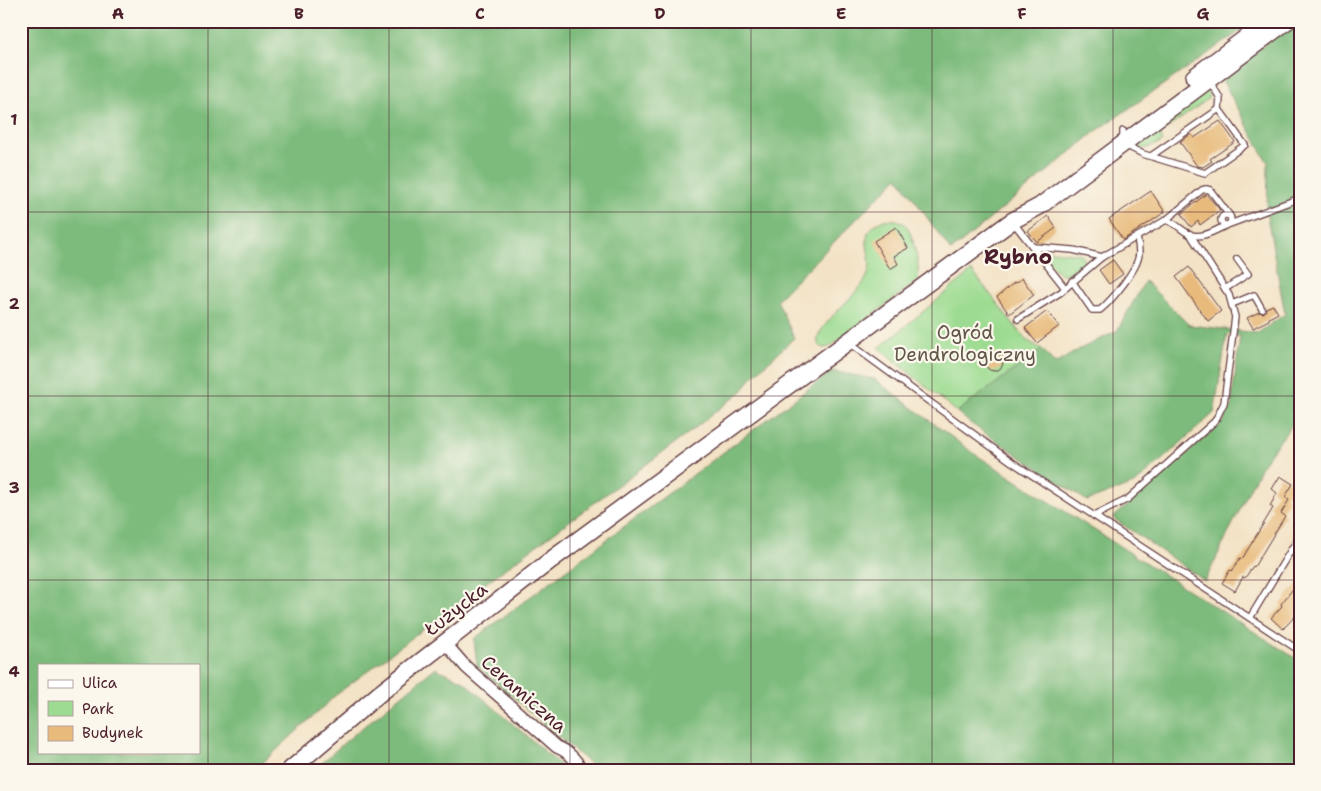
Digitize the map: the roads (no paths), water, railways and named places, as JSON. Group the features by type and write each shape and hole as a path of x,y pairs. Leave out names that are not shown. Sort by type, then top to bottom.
{"main road":[{"path":"1204,77 1268,21"},
{"path":"1204,77 1287,21"},
{"name":"Łużycka","path":"290,770 379,694 551,560 1012,221 1027,203 1123,137 1204,77"}],"street":[{"name":"Ceramiczna","path":"445,643 466,667 557,747 563,749 577,761 582,770"}],"lane":[{"path":"1123,137 1143,154 1205,173 1245,145 1219,108 1220,98 1204,77"},
{"path":"1151,156 1219,108"},
{"path":"1018,319 1045,303 1102,257 1166,220 1193,197 1206,189 1215,195 1230,216 1231,221 1228,224"},
{"path":"1190,234 1202,236 1228,224 1300,198"},
{"path":"1094,516 1128,499 1216,421 1224,403 1235,318 1232,304 1226,289 1190,234 1175,223 1166,220"},
{"path":"1012,221 1065,288"},
{"path":"1072,282 1092,310 1100,310 1111,301 1131,272 1139,256 1137,237"},
{"path":"1034,247 1073,250 1102,257"},
{"path":"1226,289 1248,274 1237,259"},
{"path":"1232,304 1254,295 1262,309"},
{"path":"848,342 1012,462 1300,651"},
{"path":"1250,618 1300,535"}],"district":[{"name":"Rybno","path":"1018,257"}],"park label":[{"name":"Ogród Dendrologiczny","path":"965,343"}]}
